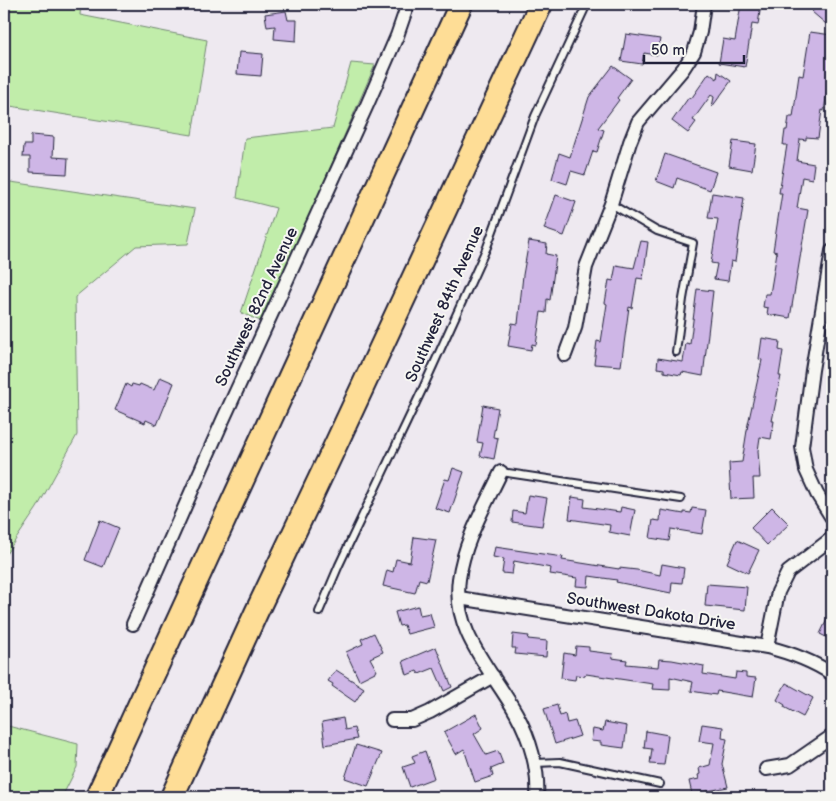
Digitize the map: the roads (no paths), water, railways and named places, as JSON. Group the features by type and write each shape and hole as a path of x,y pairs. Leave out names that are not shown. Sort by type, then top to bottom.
{"highway":[{"path":"97,797 190,590 461,4"},
{"path":"173,796 256,613 540,4"}],"street":[{"name":"Southwest 82nd Avenue","path":"133,624 223,420 367,105 397,36 408,4"},
{"path":"565,355 575,328 586,268 611,204 630,142 638,122 683,69 694,52 700,32 704,4"},
{"path":"832,251 812,370 802,447 806,470 817,494 832,518"},
{"path":"501,472 466,546 459,580 459,598 465,628 474,648 517,714 531,749 535,763 537,797"},
{"path":"767,647 778,592 788,572 832,538"},
{"name":"Southwest Dakota Drive","path":"459,598 767,647 797,655 816,663 832,674"},
{"path":"392,720 412,720 493,676"},
{"path":"766,769 790,765 832,736"}],"lane":[{"name":"Southwest 84th Avenue","path":"319,612 487,247 535,116 587,4"},
{"path":"611,204 657,231 693,243 676,352"},
{"path":"501,472 681,499"},
{"path":"535,763 560,762 660,784"}]}
